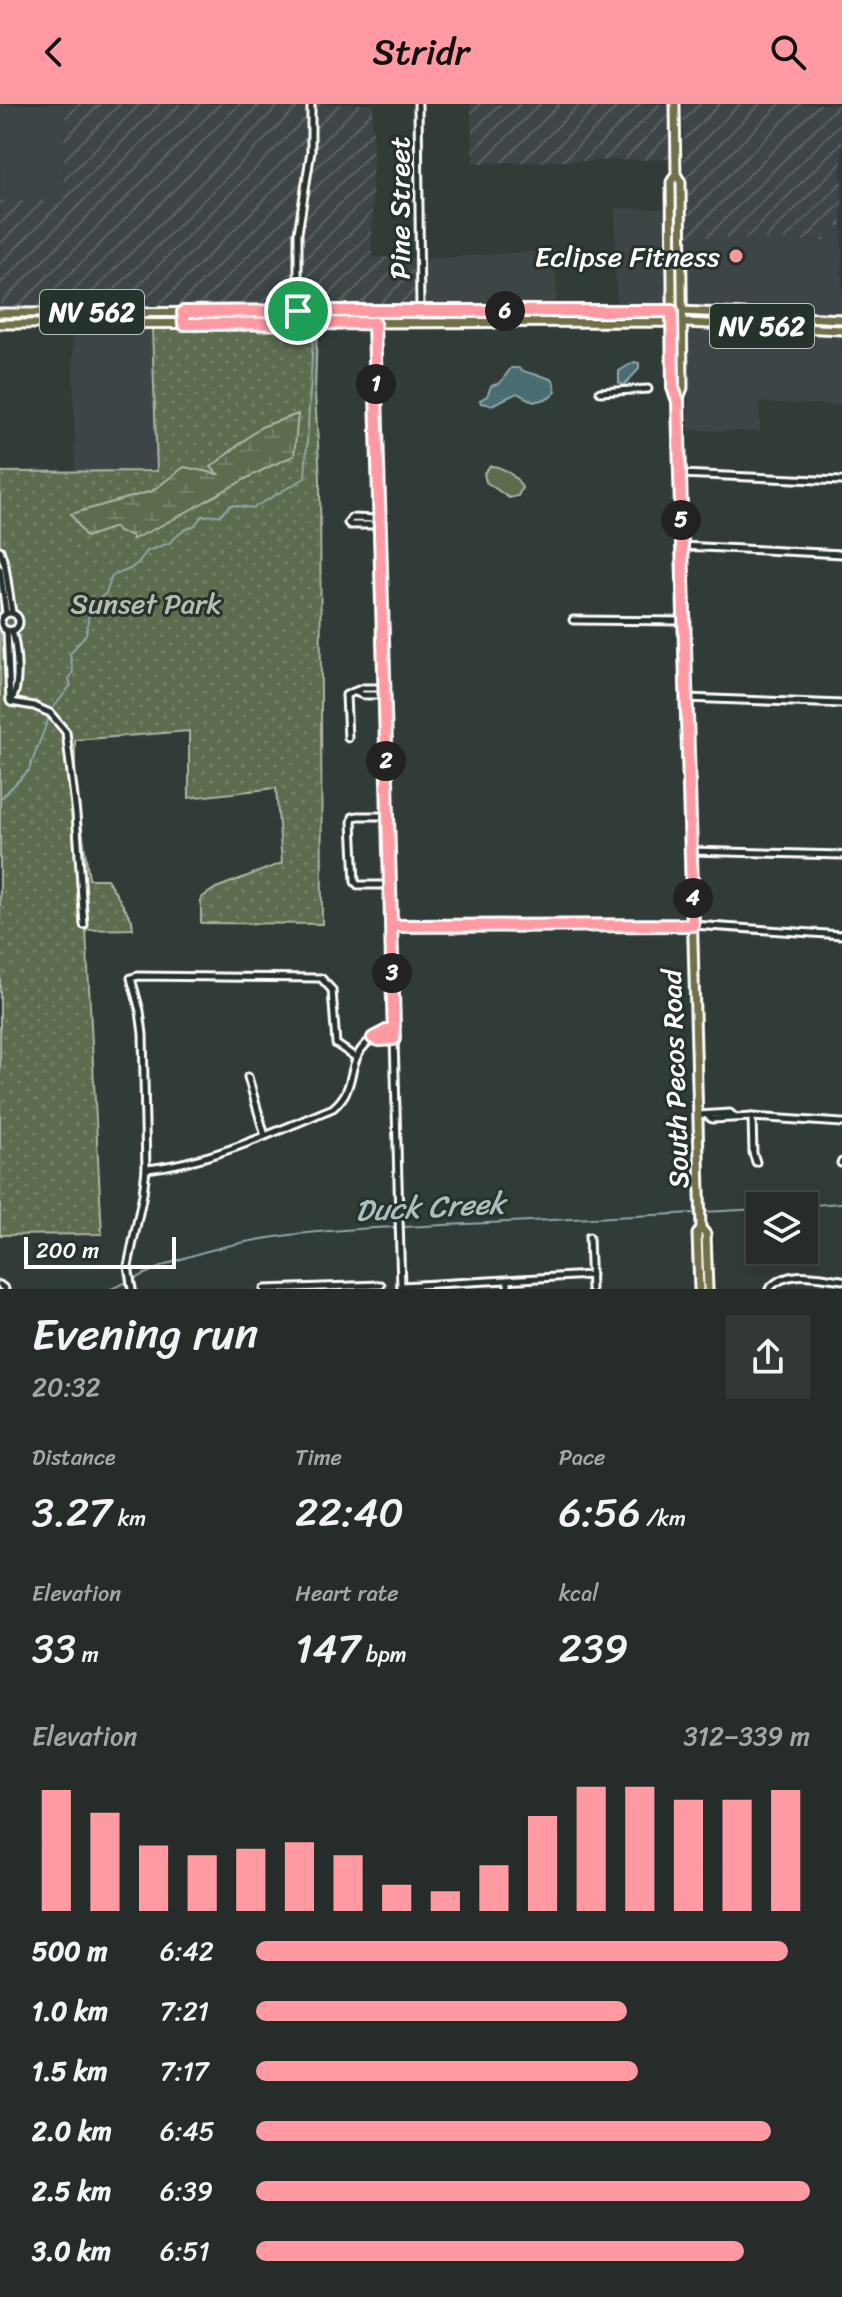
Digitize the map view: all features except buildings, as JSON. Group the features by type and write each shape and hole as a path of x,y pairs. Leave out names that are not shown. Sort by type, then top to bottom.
{"main road":[{"name":"South Pecos Road","path":"675,104 676,174 681,182 682,311 677,322 673,388 678,401 702,1227 697,1234 699,1289"},
{"name":"South Pecos Road","path":"676,174 671,182 672,311 677,322"},
{"path":"374,323 377,318 417,316 420,311"},
{"path":"420,323 487,317 495,311"},
{"path":"495,323 503,317 535,317 557,311"},
{"name":"NV 562","path":"0,313 682,311 842,321"},
{"path":"183,312 184,324"},
{"path":"779,327 787,323 813,323 825,318"},
{"path":"830,329 831,324 842,321"},
{"name":"NV 562","path":"0,324 677,322 842,330"},
{"path":"702,1227 708,1289"}],"street":[{"path":"298,323 298,233 311,151 311,104"},
{"name":"Pine Street","path":"418,104 420,311"},
{"path":"374,323 401,1287 591,1275"},
{"path":"600,392 648,389"},
{"path":"680,474 842,481"},
{"path":"351,518 380,522 350,525 348,523 351,518"},
{"path":"682,546 842,554"},
{"path":"0,550 5,566 9,613 0,622 9,630 8,693 11,702 50,713 66,732 84,925"},
{"path":"0,569 9,613"},
{"path":"9,613 18,617 19,623 9,630"},
{"path":"573,620 684,621"},
{"path":"348,738 346,695 363,688 384,691"},
{"path":"686,698 842,704"},
{"path":"388,816 358,816 353,817 352,822 355,882 358,885 390,885"},
{"path":"691,851 842,855"},
{"path":"391,926 693,925 842,935"},
{"path":"132,1289 128,1266 146,1169 143,1036 131,978 321,978 332,990 336,1044 355,1057"},
{"path":"146,1169 188,1161 265,1136 333,1108 343,1100 355,1057 373,1038 394,1027"},
{"path":"373,1038 394,1039"},
{"path":"248,1077 265,1136"},
{"path":"698,1115 712,1119 752,1117 842,1123"},
{"path":"752,1117 756,1162"},
{"path":"589,1237 591,1289"},
{"path":"769,1289 775,1282 796,1275 842,1280"},
{"path":"508,1280 508,1289"},
{"path":"0,1285 5,1289"},
{"path":"264,1289 381,1285"}],"shaded area":[{"path":"0,104 65,104 63,201 0,201"},
{"path":"65,104 373,104 372,257 416,258 420,311 0,313 0,201 63,201"},
{"path":"471,104 675,104 676,159 473,163"},
{"path":"683,104 842,104 842,226 826,226 825,241 685,236"},
{"path":"615,208 677,209 678,235 824,241 826,226 842,226 842,313 616,306"},
{"path":"556,250 557,311 420,311 422,259"},
{"path":"72,312 151,312 157,471 75,473"},
{"path":"689,325 842,333 842,405 760,403 760,432 689,430"}],"green space":[{"name":"Sunset Park","path":"152,328 317,328 315,393 320,478 322,924 201,923 201,898 216,888 282,863 276,788 189,798 189,731 75,740 75,779 89,879 107,879 132,920 133,929 86,930 102,1234 0,1235 0,472 157,471"},
{"path":"298,414 294,456 133,539 131,535 118,532 115,527 86,537 71,514 152,491 184,467 218,474 211,467 261,427"},
{"path":"490,466 504,470 517,480 522,488 518,496 509,498 486,482 484,473"}],"water":[{"path":"634,362 639,363 639,369 624,385 619,383 619,371"},
{"path":"511,368 553,380 556,392 549,398 534,402 517,393 492,405 481,403 491,386 500,383"}],"waterway":[{"path":"51,711 71,685 69,679 73,672 70,654 86,634 90,607 106,593 112,576 130,569 147,551 169,543 194,526 202,516 220,515 231,505 253,508 305,478 313,338"},
{"path":"0,799 29,770 49,717"},
{"name":"Duck Creek","path":"818,1205 842,1203"},
{"name":"Duck Creek","path":"703,1212 746,1210"},
{"name":"Duck Creek","path":"403,1227 696,1213"},
{"name":"Duck Creek","path":"111,1289 175,1261 236,1244 316,1232 397,1227"}],"place":[{"name":"Eclipse Fitness","path":"736,256"}],"route":[{"path":"298,311 183,312 184,324 374,323 394,1027 380,1033 373,1038 394,1039 391,926 586,927 693,925 678,401 673,388 672,311 298,311"}]}
